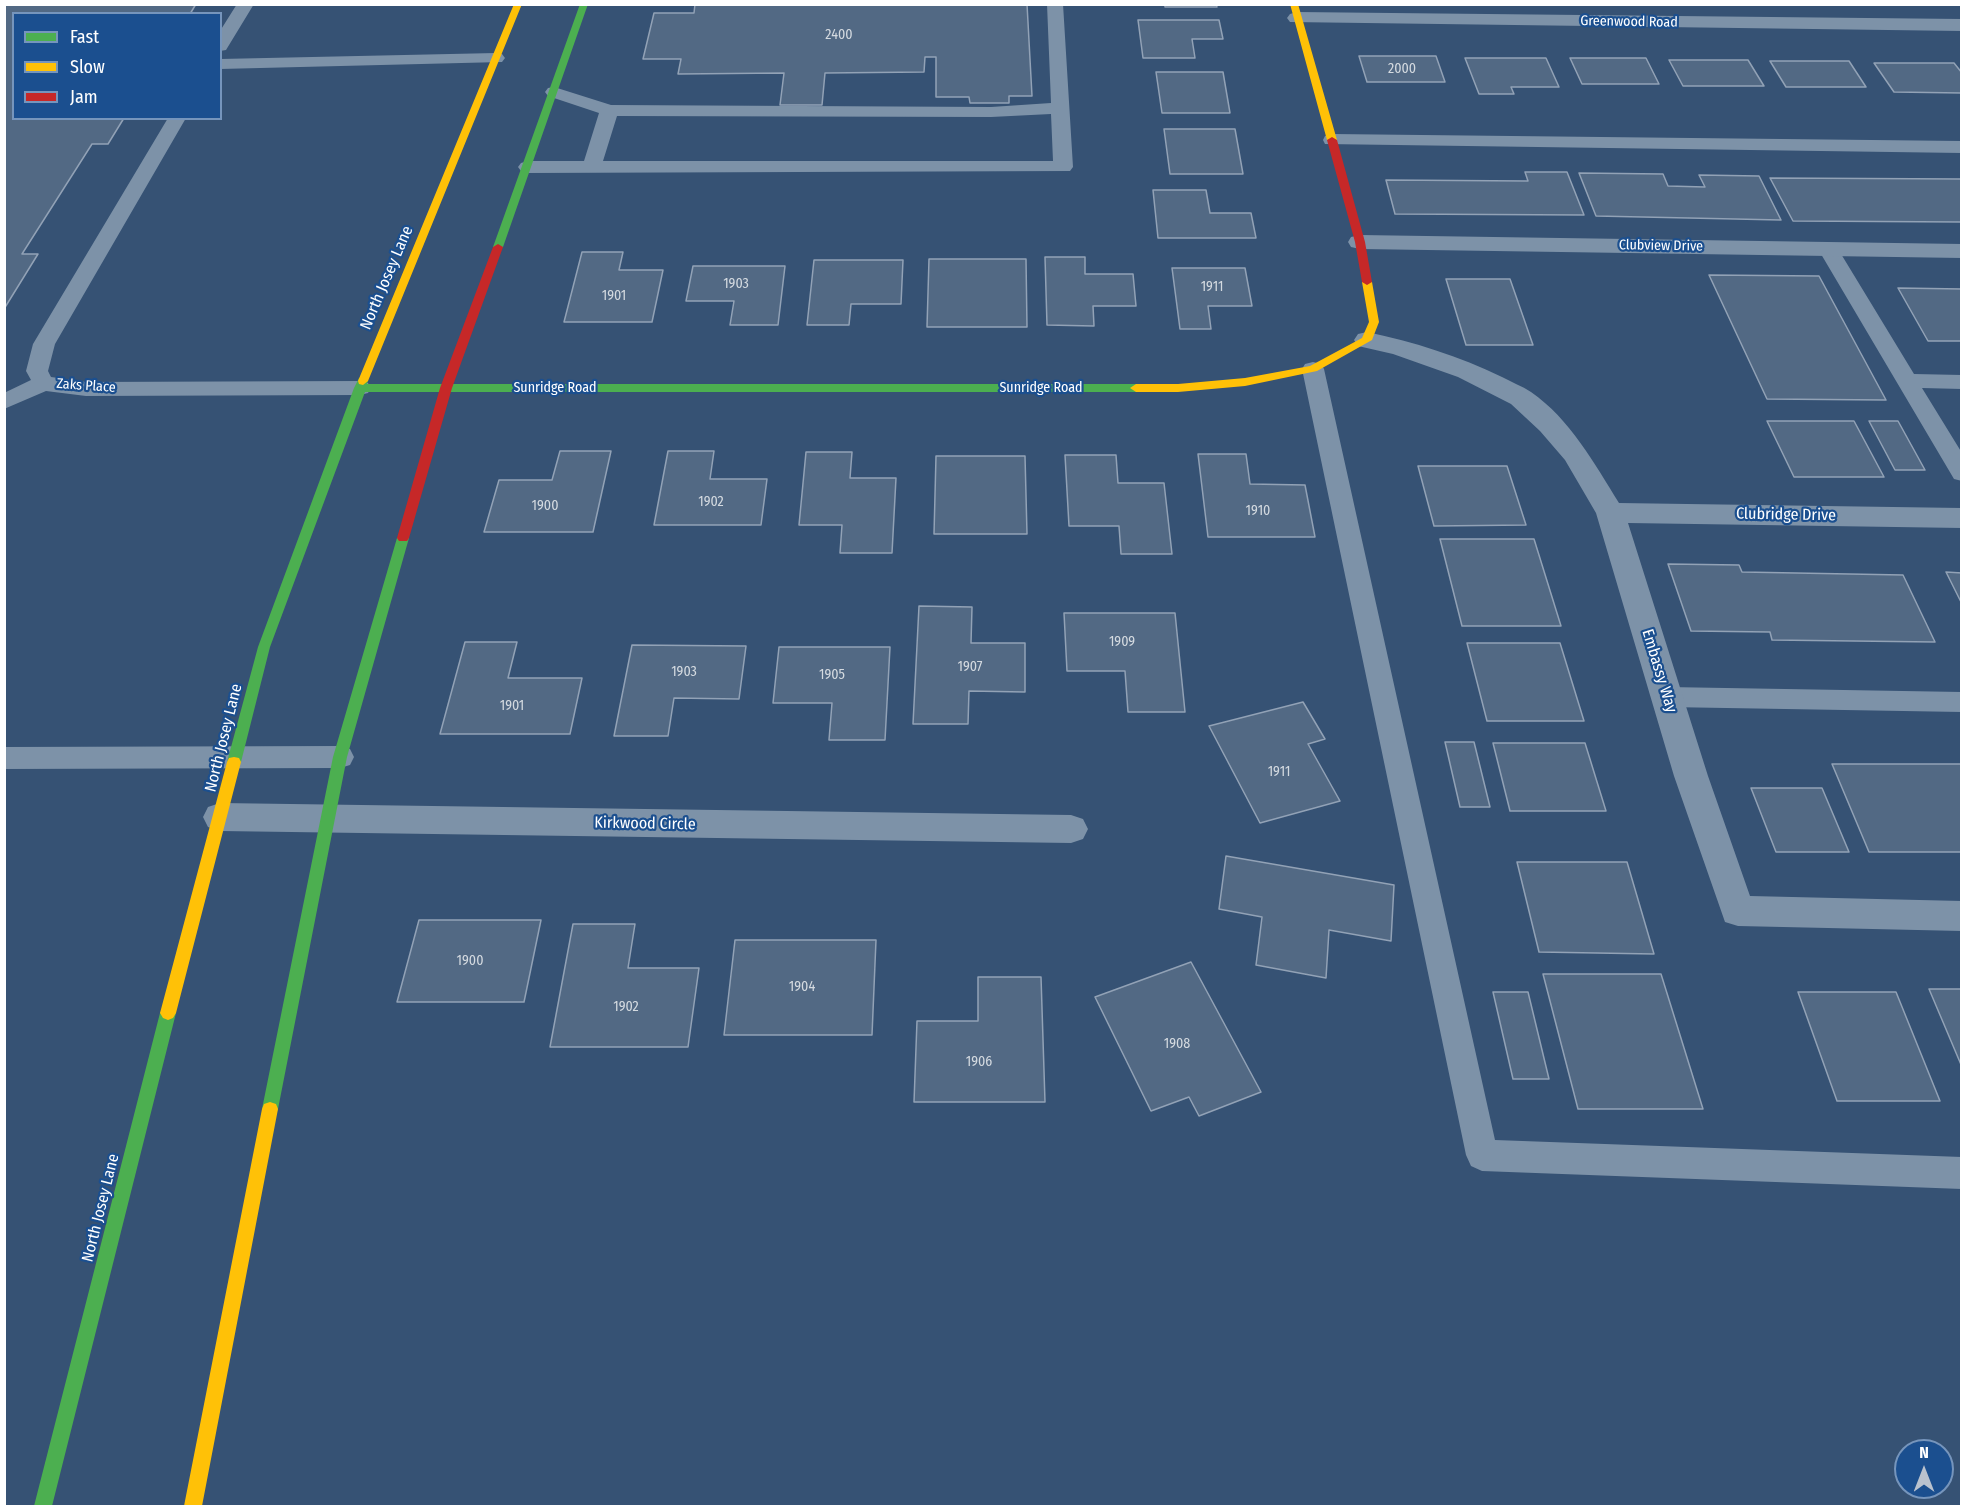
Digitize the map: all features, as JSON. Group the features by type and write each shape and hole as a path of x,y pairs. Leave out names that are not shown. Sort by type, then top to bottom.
{"main road":[{"name":"North Josey Lane","path":"43,1506 137,1132 264,647 360,388 518,4"},
{"path":"193,1506 340,757 446,388 528,167 584,4"},
{"path":"1296,11 1360,242 1374,322 1367,340"},
{"name":"Sunridge Road","path":"360,388 1178,388 1245,382 1313,369 1367,340"}],"street":[{"name":"Greenwood Road","path":"1296,11 1962,25"},
{"name":"Clubview Drive","path":"1360,242 1962,250"},
{"name":"Embassy Way","path":"1367,340 1400,347 1467,371 1521,398 1550,425 1575,454 1610,513 1691,776 1738,911 1962,916"},
{"name":"Clubridge Drive","path":"1610,513 1962,518"},
{"name":"Kirkwood Circle","path":"220,817 1071,829"}],"lane":[{"path":"222,43 246,4"},
{"path":"528,167 1063,167 1055,4"},
{"path":"222,64 496,58"},
{"path":"554,92 609,110 991,112 1059,108"},
{"path":"592,167 609,110"},
{"name":"Zaks Place","path":"176,120 44,344 37,371 43,383 86,389 360,388"},
{"path":"1332,141 1962,147"},
{"path":"1828,249 1962,473"},
{"path":"1313,369 1482,1155 1962,1173"},
{"path":"1907,381 1962,382"},
{"path":"4,402 43,383"},
{"path":"1667,697 1962,702"},
{"path":"4,758 340,757"}],"building":[{"path":"4,4 196,4 191,12 12,12 12,120 123,120 108,144 92,144 22,254 38,254 4,309"},
{"path":"695,4 1027,4 1032,96 1009,96 1009,103 970,103 969,97 936,97 936,57 925,57 924,72 825,73 822,105 780,105 784,73 678,74 681,59 643,59 654,13 694,13"},
{"path":"1165,4 1216,4 1217,7 1165,7"},
{"path":"1138,20 1219,20 1223,39 1192,39 1195,58 1143,58"},
{"path":"1359,56 1436,56 1445,82 1367,82"},
{"path":"1465,58 1546,58 1559,87 1511,87 1514,94 1479,94"},
{"path":"1570,58 1646,58 1659,84 1582,84"},
{"path":"1669,60 1748,60 1764,86 1683,86"},
{"path":"1770,61 1849,61 1866,87 1786,87"},
{"path":"1874,63 1954,63 1962,73 1962,93 1894,92"},
{"path":"1156,72 1223,72 1230,113 1162,113"},
{"path":"1164,129 1235,129 1243,174 1170,174"},
{"path":"1525,172 1567,172 1584,215 1395,214 1386,180 1528,181"},
{"path":"1579,173 1663,174 1668,186 1705,187 1699,175 1759,176 1781,220 1596,216"},
{"path":"1770,178 1961,179 1962,222 1793,221"},
{"path":"1153,190 1206,190 1210,213 1251,213 1256,238 1158,238"},
{"path":"582,252 623,252 619,270 663,270 652,322 564,322"},
{"path":"1045,257 1085,257 1085,274 1133,274 1136,306 1093,306 1094,326 1047,325"},
{"path":"929,259 1026,259 1027,327 927,327"},
{"path":"814,260 903,260 901,304 851,304 849,325 807,325"},
{"path":"693,266 785,266 778,325 730,325 734,301 686,301"},
{"path":"1172,268 1245,268 1252,306 1208,306 1211,329 1180,329"},
{"path":"1709,275 1819,276 1886,400 1767,399"},
{"path":"1446,279 1510,279 1533,345 1466,345"},
{"path":"1898,288 1962,289 1962,341 1928,341"},
{"path":"1767,421 1854,421 1884,477 1794,477"},
{"path":"1869,421 1898,421 1925,470 1895,470"},
{"path":"560,451 611,451 593,532 484,532 499,480 552,480"},
{"path":"668,451 714,451 710,479 767,479 761,525 654,525"},
{"path":"806,452 852,452 850,478 896,478 892,553 840,553 842,525 799,525"},
{"path":"1198,454 1246,454 1250,484 1305,485 1315,537 1208,537"},
{"path":"1065,455 1116,455 1118,483 1164,483 1172,554 1121,554 1119,526 1069,526"},
{"path":"936,456 1025,456 1027,534 934,534"},
{"path":"1418,466 1507,466 1526,525 1434,526"},
{"path":"1440,539 1534,539 1561,626 1462,626"},
{"path":"1668,564 1739,565 1742,572 1903,575 1935,642 1772,640 1770,632 1691,631"},
{"path":"1946,572 1962,573 1962,604"},
{"path":"919,606 972,607 971,643 1025,643 1025,692 969,691 968,724 913,724"},
{"path":"1064,613 1175,613 1185,712 1128,712 1125,671 1067,671"},
{"path":"465,642 517,642 508,678 582,678 570,734 440,734"},
{"path":"1467,643 1560,643 1584,721 1487,721"},
{"path":"632,645 746,646 739,699 674,698 668,736 614,736"},
{"path":"779,647 890,647 885,740 829,740 832,703 773,703"},
{"path":"1303,702 1325,739 1308,744 1340,801 1260,823 1209,726"},
{"path":"1445,742 1474,742 1490,807 1460,807"},
{"path":"1493,743 1585,743 1606,811 1510,811"},
{"path":"1832,764 1962,764 1962,852 1869,852"},
{"path":"1751,788 1822,788 1849,852 1776,852"},
{"path":"1226,856 1394,885 1391,941 1329,930 1326,978 1256,965 1262,917 1219,909"},
{"path":"1517,862 1627,862 1654,954 1539,952"},
{"path":"419,920 541,920 524,1002 397,1002"},
{"path":"573,924 635,924 628,968 699,968 688,1047 550,1047"},
{"path":"735,940 876,940 872,1035 724,1035"},
{"path":"1191,962 1261,1092 1199,1116 1189,1097 1151,1111 1095,997"},
{"path":"1543,974 1661,974 1703,1109 1578,1109"},
{"path":"978,977 1041,977 1045,1102 914,1102 917,1021 978,1021"},
{"path":"1929,989 1962,989 1962,1067"},
{"path":"1493,992 1528,992 1549,1079 1513,1079"},
{"path":"1798,992 1896,992 1940,1101 1837,1101"}],"traffic: fast":[{"path":"498,247 584,4"},
{"path":"234,762 264,647 363,381"},
{"path":"360,388 1136,388"},
{"path":"270,1109 340,757 403,538"},
{"path":"43,1506 168,1013"}],"traffic: slow":[{"path":"363,381 518,4"},
{"path":"1294,4 1332,140"},
{"path":"1136,388 1178,388 1245,382 1313,369 1367,340 1374,322 1367,282"},
{"path":"168,1013 234,762"},
{"path":"193,1506 270,1109"}],"traffic: jam":[{"path":"1332,140 1360,242 1367,282"},
{"path":"403,538 446,388 498,247"}]}
